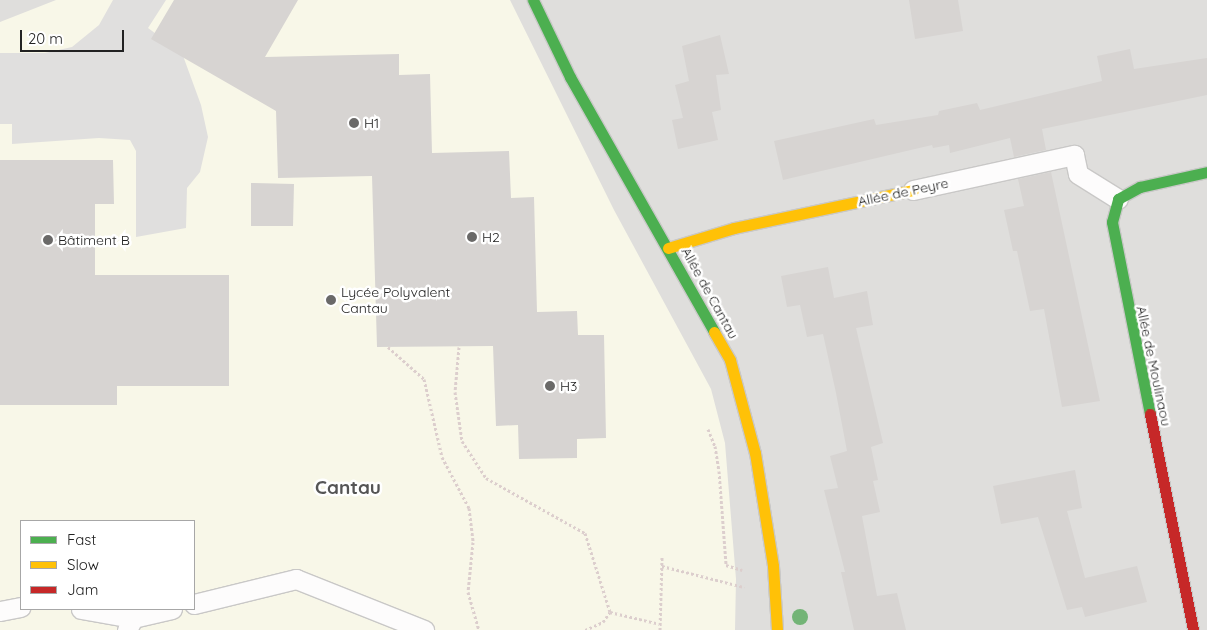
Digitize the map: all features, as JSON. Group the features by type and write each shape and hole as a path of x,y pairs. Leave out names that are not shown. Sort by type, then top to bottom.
{"street":[{"name":"Allée de Cantau","path":"533,0 570,77 730,360 755,453 773,566 777,630"},
{"path":"1118,199 1140,186 1207,172"},
{"name":"Allée de Peyre","path":"668,248 734,228 913,190"},
{"name":"Allée de Moulinaou","path":"1118,199 1112,222 1120,274 1193,630"}],"lane":[{"name":"Allée de Peyre","path":"913,190 1074,155 1078,174 1118,199"},
{"path":"195,604 296,580 360,602 424,630"},
{"path":"0,611 20,606"},
{"path":"84,610 130,624 169,610"}],"path":[{"path":"388,347 424,378 442,457 469,508 473,542 468,592 479,630"},
{"path":"459,347 455,392 462,442 486,478 585,533 610,612"},
{"path":"708,429 715,446 719,471 726,565 748,572"},
{"path":"660,630 662,557"},
{"path":"662,566 750,589"},
{"path":"610,612 660,624"},
{"path":"585,630 603,622 610,612"}],"shaded area":[{"path":"0,0 1207,0 1207,630 0,630"},
{"name":"Lycée Polyvalent Cantau","path":"56,0 510,0 614,210 711,389 725,443 736,579 735,630 0,630 0,22"},
{"path":"113,0 166,0 148,28 182,53 201,105 208,137 200,172 187,188 186,228 136,237 136,151 130,140 99,138 12,144 12,124 0,124 0,53 45,53 72,47 99,25"}],"building":[{"path":"174,0 298,0 265,57 399,54 399,75 430,74 432,153 509,151 511,198 534,197 537,312 577,311 578,335 604,335 606,438 577,439 577,458 519,459 518,425 496,426 493,346 377,347 372,176 278,178 276,111 151,39"},
{"path":"909,0 958,0 963,31 915,39"},
{"path":"720,35 729,74 716,75 721,110 712,112 718,140 678,149 672,120 683,118 675,85 689,81 682,46"},
{"path":"1130,49 1134,69 1207,58 1207,95 1042,129 1046,150 1014,157 1010,138 950,153 949,145 933,148 932,145 783,180 774,141 874,119 876,125 938,115 939,111 977,103 980,110 1102,81 1097,56"},
{"name":"Bâtiment B","path":"0,160 113,160 114,204 95,204 95,275 229,275 229,386 117,386 117,405 0,405"},
{"path":"1051,172 1100,401 1062,407 1044,309 1030,311 1017,251 1013,251 1004,210 1024,206 1018,179"},
{"path":"251,183 294,184 293,226 251,226"},
{"path":"828,267 834,298 867,291 873,325 856,328 883,443 871,447 878,480 873,481 880,512 862,516 877,596 897,593 906,630 854,630 841,572 845,572 824,490 838,488 830,456 847,451 836,393 823,334 807,337 800,305 787,307 781,276"},
{"path":"1075,470 1082,508 1067,511 1085,578 1137,566 1147,602 1085,617 1082,607 1067,610 1038,517 1001,524 993,486"}],"traffic: fast":[{"path":"533,0 570,77 714,332"},
{"path":"1150,414 1112,222 1118,199 1140,187 1207,172"}],"traffic: slow":[{"path":"668,248 734,228 913,190"},
{"path":"714,332 730,360 755,453 773,566 777,630"}],"traffic: jam":[{"path":"1150,414 1193,630"}],"place":[{"name":"H1","path":"354,123"},
{"name":"H2","path":"472,237"},
{"name":"Bâtiment B","path":"48,240"},
{"name":"Lycée Polyvalent Cantau","path":"331,300"},
{"name":"H3","path":"550,386"}],"district":[{"name":"Cantau","path":"348,488"}]}
